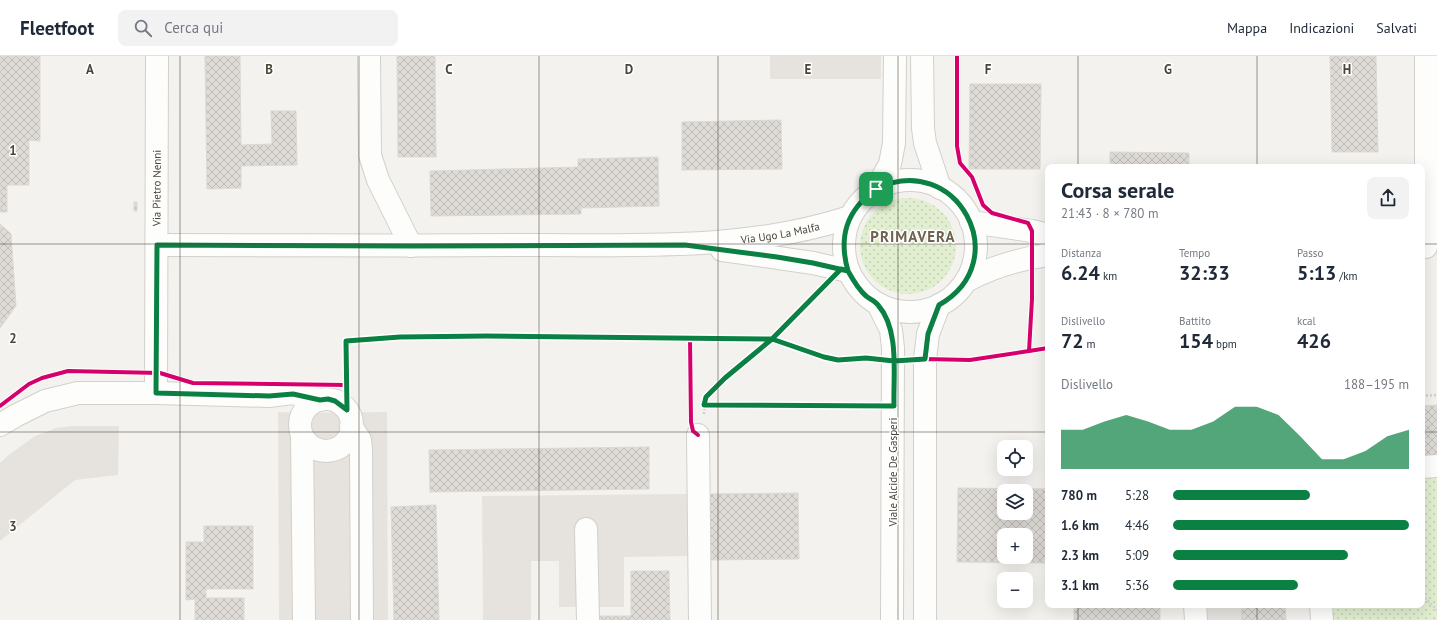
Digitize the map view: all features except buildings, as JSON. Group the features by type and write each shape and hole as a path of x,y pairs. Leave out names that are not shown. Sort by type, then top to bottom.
{"street":[{"name":"Via Pietro Nenni","path":"156,393 157,56"},
{"path":"369,56 370,156 378,180 411,246"},
{"path":"876,189 890,164 894,143 895,56"},
{"path":"922,56 923,128 925,143 940,188"},
{"path":"1426,56 1428,247"},
{"path":"908,180 925,182 940,188 959,202 971,222 974,234 975,252 971,270 966,281 954,295 939,305 924,310 908,312 898,311 878,304 860,290 845,270 844,244 850,217 857,206 866,197 876,189 892,183 908,180"},
{"name":"Via Ugo La Malfa","path":"157,245 685,245 795,232 827,225 850,217"},
{"path":"971,222 1045,234"},
{"name":"Via Ugo La Malfa","path":"685,245 777,257 845,270"},
{"path":"966,281 996,266 1045,256"},
{"name":"Viale Alcide De Gasperi","path":"878,304 887,320 892,339 894,406 892,620"},
{"path":"925,620 925,359 928,334 939,305"},
{"path":"0,425 44,401 78,393 156,393 269,396 293,394 320,400"},
{"path":"269,396 290,406 295,411 306,442 312,447 326,450 341,446 346,441 349,418"},
{"path":"304,620 301,428 303,413 307,407 313,402 328,399 335,401 349,418 360,440 362,620"},
{"path":"698,435 700,620"},
{"path":"1425,467 1437,466"},
{"path":"586,528 588,620"},
{"path":"1195,608 1196,620"},
{"path":"1321,608 1322,620"}],"path":[{"path":"698,435 704,423 704,405 706,397 710,392 725,378 774,339 845,270"},
{"path":"349,418 346,341 408,337"},
{"path":"764,338 774,339"},
{"path":"340,385 347,385"},
{"path":"1425,396 1437,395"},
{"path":"704,405 894,406"},
{"path":"1425,598 1437,610"}],"green space":[{"path":"908,198 926,202 935,206 942,212 948,219 952,228 956,246 952,264 948,273 942,280 935,286 926,290 908,294 890,290 881,286 874,280 868,273 864,264 860,246 864,228 868,219 874,212 881,206 890,202"},
{"path":"1437,477 1437,620 1332,620 1331,608 1425,608 1425,478"}],"shaded area":[{"path":"770,56 881,56 881,79 770,79"},
{"path":"278,412 387,412 388,620 279,620"},
{"path":"72,426 119,426 118,475 75,480 0,541 0,463 35,436 56,428"},
{"path":"690,494 690,556 624,557 624,607 559,607 559,561 531,561 531,620 483,620 482,496"},
{"path":"1195,608 1243,608 1243,620 1196,620"}],"cycle path":[{"path":"957,56 957,146 960,163 972,177 983,205 992,213 1028,223 1032,231 1032,299 1029,351 1045,348"},
{"path":"400,337 487,336 764,338 776,340 823,357 838,360 867,358 894,361 925,359 970,360 1029,351"},
{"path":"690,338 691,422 693,431 698,435"},
{"path":"0,406 29,384 42,378 68,371 160,373 193,383 347,385"}],"district":[{"name":"PRIMAVERA","path":"913,236"}],"route":[{"path":"876,189 857,206 850,217 844,244 844,253 848,271 841,269 772,339 487,336 400,337 346,341 347,410 335,401 328,399 320,400 308,396 293,394 269,396 156,393 157,245 685,245 777,257 813,263 841,269 848,271 860,290 878,304 891,330 894,361 894,406 704,405 706,397 725,378 772,339 824,357 838,360 866,358 894,361 925,359 928,334 939,305 954,295 966,281 971,270 976,246 971,222 959,202 947,192 933,184 908,180 892,183 876,189"}]}
